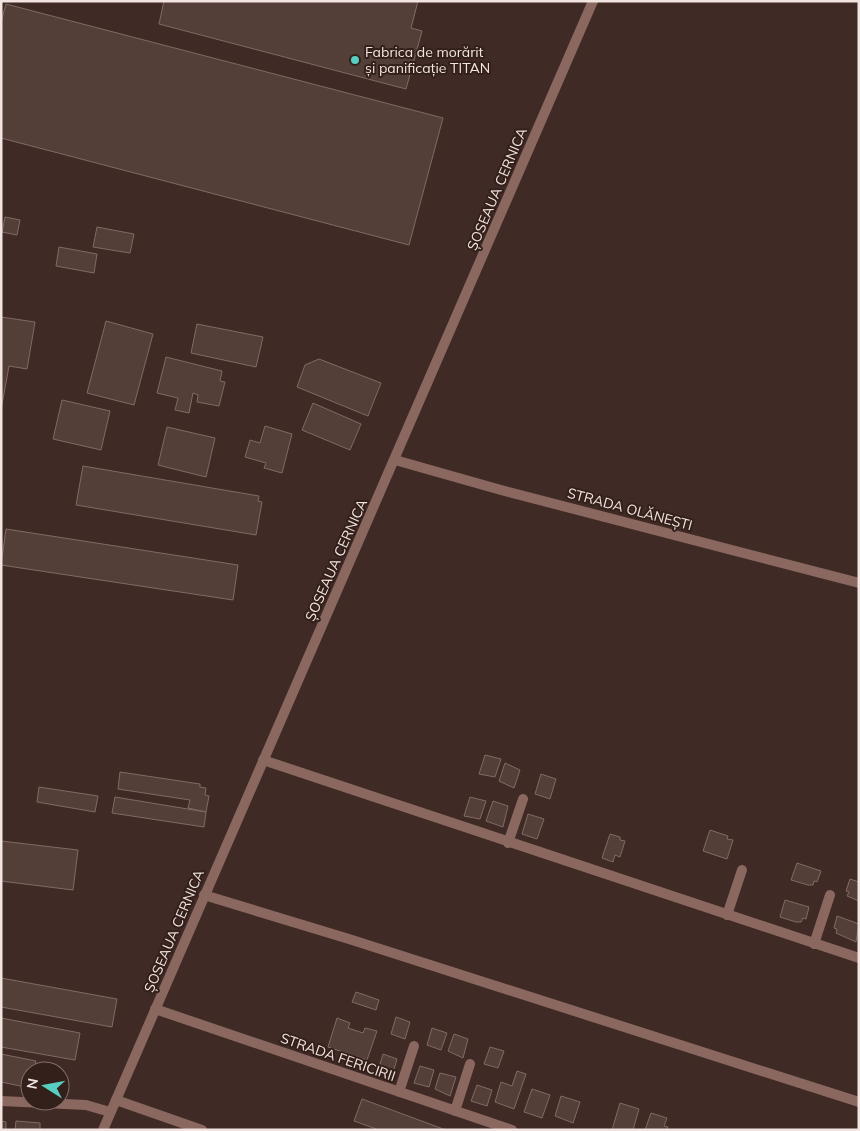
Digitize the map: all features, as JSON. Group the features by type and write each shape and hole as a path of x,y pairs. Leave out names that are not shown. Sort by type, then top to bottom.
{"street":[{"name":"ȘOSEAUA CERNICA","path":"102,1130 593,1"},
{"name":"STRADA OLĂNEȘTI","path":"395,460 859,583"},
{"path":"263,760 508,843 859,958"},
{"path":"508,843 523,799"},
{"path":"727,915 742,870"},
{"path":"204,895 349,938 859,1102"},
{"path":"814,944 830,895"},
{"name":"STRADA FERICIRII","path":"155,1009 512,1130"},
{"path":"399,1092 414,1046"},
{"path":"456,1111 470,1064"},
{"path":"116,1100 202,1130"},
{"path":"1,1101 86,1105 110,1112"}],"building":[{"name":"Fabrica de morărit și panificație TITAN","path":"164,1 418,1 411,28 422,31 406,89 159,24"},
{"path":"6,4 443,118 409,245 1,138 1,22"},
{"path":"5,217 20,220 17,235 2,232"},
{"path":"97,227 134,234 130,253 93,247"},
{"path":"59,247 97,254 94,273 56,266"},
{"path":"1,317 35,322 27,369 9,366 1,410"},
{"path":"106,321 153,334 134,405 87,393"},
{"path":"197,324 263,337 256,367 191,353"},
{"path":"166,357 222,371 220,381 225,382 219,406 197,402 198,395 193,393 189,413 175,410 178,398 157,393"},
{"path":"319,359 381,383 368,416 297,387 305,365"},
{"path":"62,400 110,411 101,450 53,439"},
{"path":"313,403 361,424 350,450 302,430"},
{"path":"265,426 292,434 282,473 264,468 266,463 245,457 250,440 260,443"},
{"path":"167,427 215,438 206,477 158,465"},
{"path":"83,466 259,496 258,501 262,502 256,535 76,505"},
{"path":"6,529 238,565 233,600 1,565"},
{"path":"485,755 501,759 495,777 479,774"},
{"path":"505,763 520,770 514,788 499,781"},
{"path":"120,772 200,784 200,787 206,788 205,795 209,796 206,812 188,808 190,800 118,789"},
{"path":"541,774 556,779 550,799 535,794"},
{"path":"39,787 98,796 95,812 37,802"},
{"path":"115,797 206,812 204,827 112,813"},
{"path":"470,797 486,801 480,819 464,816"},
{"path":"493,801 508,806 503,827 486,821"},
{"path":"528,814 544,819 537,839 522,834"},
{"path":"710,830 728,836 727,839 733,840 727,859 703,851"},
{"path":"610,834 620,837 620,840 625,841 620,857 615,855 613,862 602,858"},
{"path":"1,841 78,850 73,890 1,881"},
{"path":"797,863 821,871 817,882 814,881 813,885 808,885 791,880"},
{"path":"850,879 859,882 859,901 847,896 849,892 846,891"},
{"path":"785,900 809,907 806,919 803,918 801,922 796,922 780,917"},
{"path":"837,916 859,924 856,942 836,933 837,929 834,928"},
{"path":"1,978 117,999 112,1027 1,1007"},
{"path":"356,992 379,1000 376,1010 352,1002"},
{"path":"396,1017 410,1022 405,1039 391,1034"},
{"path":"1,1018 80,1033 75,1060 1,1047"},
{"path":"337,1018 350,1023 348,1028 363,1033 365,1028 377,1031 367,1060 328,1047"},
{"path":"432,1028 447,1033 441,1050 427,1045"},
{"path":"454,1034 468,1039 463,1058 448,1051"},
{"path":"490,1047 504,1051 498,1068 484,1064"},
{"path":"1,1054 36,1061 20,1061 20,1086 1,1082"},
{"path":"383,1054 397,1059 392,1076 378,1071"},
{"path":"420,1066 434,1070 429,1087 414,1083"},
{"path":"517,1071 526,1074 514,1109 495,1102 501,1082 512,1086"},
{"path":"440,1073 456,1077 450,1096 435,1089"},
{"path":"477,1085 492,1090 487,1106 471,1101"},
{"path":"532,1089 550,1095 542,1118 524,1112"},
{"path":"561,1096 580,1102 573,1123 555,1116"},
{"path":"362,1099 446,1130 379,1130 354,1121"},
{"path":"620,1103 639,1109 633,1130 612,1130"},
{"path":"651,1113 667,1118 664,1126 668,1127 667,1130 645,1130"},
{"path":"1,1121 6,1122 6,1130 1,1130"},
{"path":"16,1121 40,1123 40,1130 15,1130"}],"place":[{"name":"Fabrica de morărit și panificație TITAN","path":"355,60"}]}
